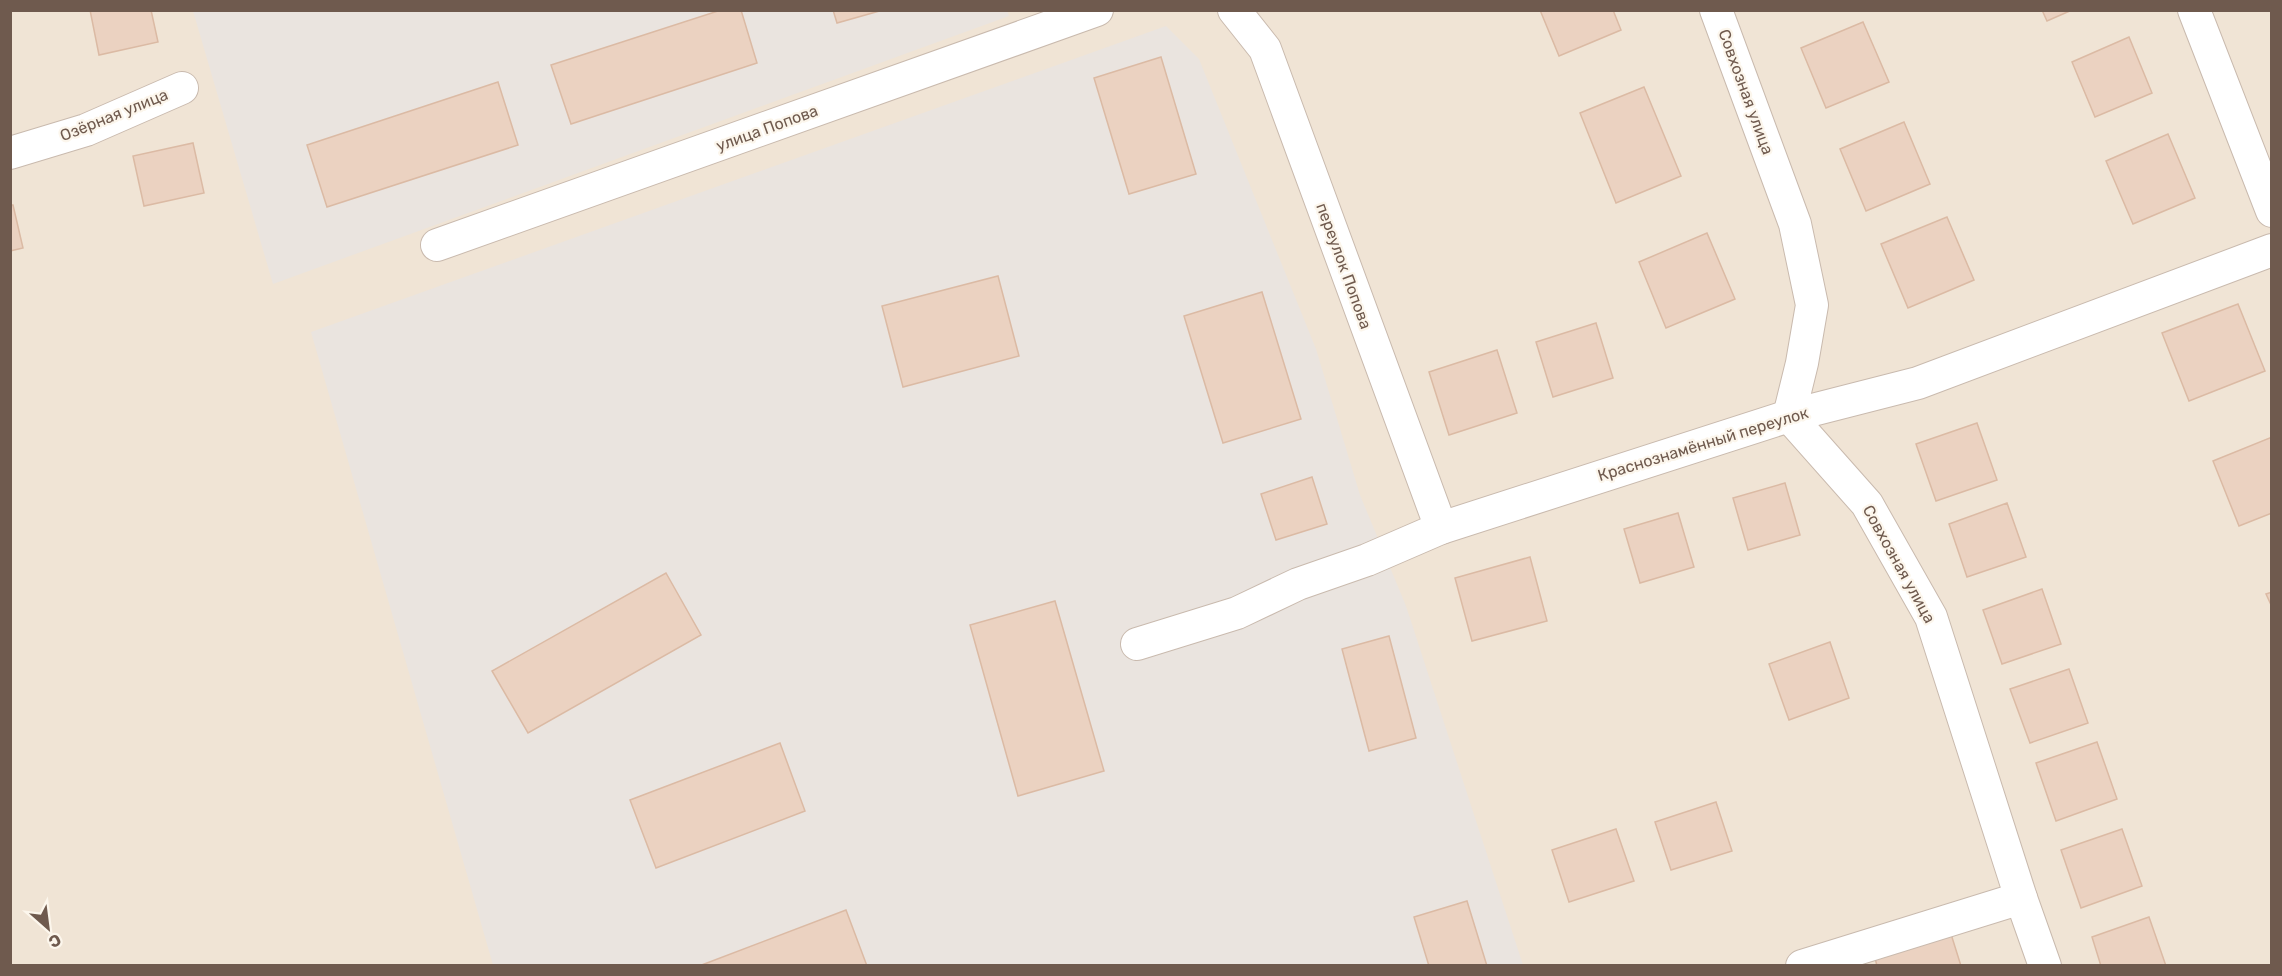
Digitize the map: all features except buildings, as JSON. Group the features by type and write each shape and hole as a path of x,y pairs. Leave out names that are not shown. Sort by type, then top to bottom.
{"street":[{"name":"улица Попова","path":"437,245 1097,10"},
{"name":"переулок Попова","path":"1234,10 1265,49 1441,528"},
{"name":"Совхозная улица","path":"1716,10 1795,224 1812,305 1802,363 1789,416 1867,504 1931,616 2045,966"},
{"path":"2194,10 2271,211"},
{"name":"Озёрная улица","path":"10,153 86,130 182,88"},
{"name":"Краснознамённый переулок","path":"1137,644 1237,613 1298,584 1367,560 1441,528 1789,416 1918,384 2271,250"},
{"path":"1802,966 2021,898"}],"shaded area":[{"path":"1007,10 1009,16 273,284 193,11"},
{"path":"11,11 2271,11 2271,965 11,965"},
{"path":"1166,26 1199,59 1316,349 1360,495 1406,606 1523,965 493,965 311,332"}]}
